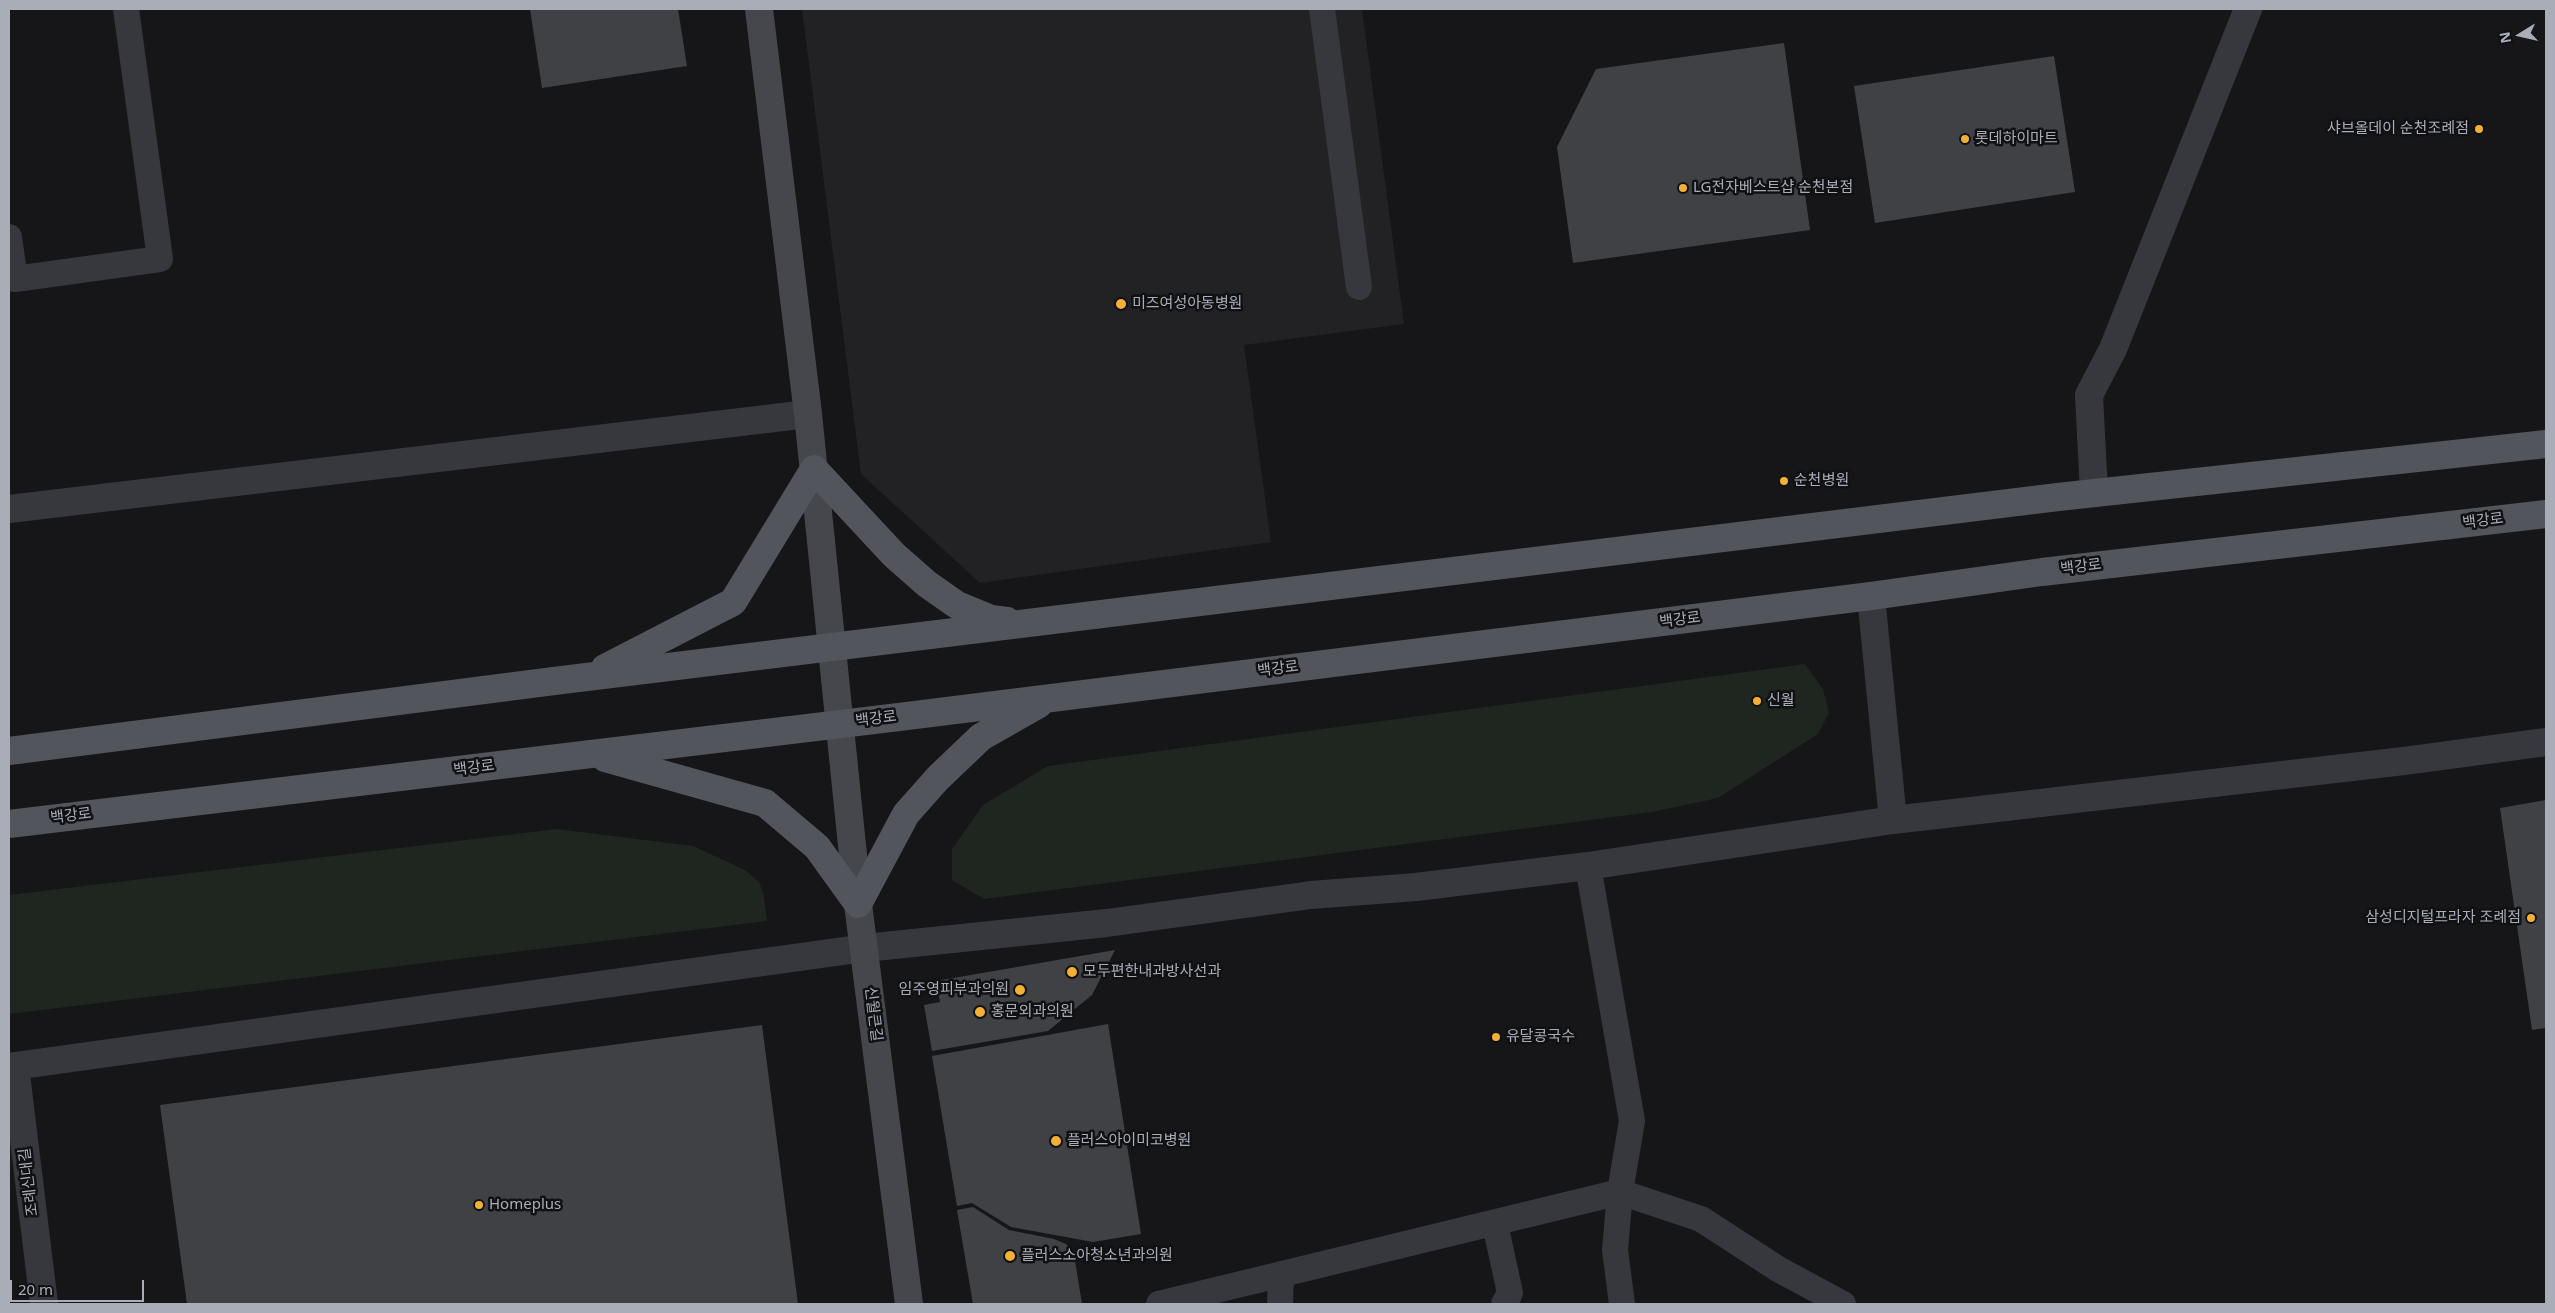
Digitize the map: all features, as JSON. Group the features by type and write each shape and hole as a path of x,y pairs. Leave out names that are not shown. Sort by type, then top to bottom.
{"main road":[{"path":"9,752 588,677 2094,493 2546,444"},
{"path":"588,677 733,602 814,469 894,555 927,584 957,605 991,619 1028,623"},
{"name":"백강로","path":"9,824 841,724 1870,596 2042,572 2546,514"},
{"path":"592,754 766,802 817,847 858,904 906,814 938,778 981,737 1051,697"}],"street":[{"name":"신월큰길","path":"759,9 808,414 858,904 909,1304"},
{"path":"2094,493 2089,395 2113,349 2248,9"},
{"path":"9,509 808,414"},
{"path":"1870,596 1894,820"},
{"path":"12,1066 865,948 1107,923 1311,895 1416,887 1588,866 1894,820 2404,761 2546,742"},
{"name":"조례신대길","path":"12,1066 44,1304"}],"lane":[{"path":"9,237 15,280 160,259 126,9"},
{"path":"1322,9 1360,287"},
{"path":"1588,866 1632,1122 1620,1192 1615,1250 1622,1304"},
{"path":"1159,1304 1495,1224 1620,1192 1701,1219 1778,1269 1843,1304"},
{"path":"1495,1224 1510,1293 1504,1304"},
{"path":"1280,1275 1280,1304"}],"shaded area":[{"name":"미즈여성아동병원","path":"802,9 1362,9 1404,324 1244,345 1271,542 980,583 861,474"},
{"path":"1805,664 1823,689 1829,713 1818,734 1718,798 1652,812 984,899 952,880 952,849 983,805 1048,766"},
{"path":"557,829 693,846 745,870 759,882 764,896 767,921 9,1014 9,895"}],"building":[{"path":"530,9 678,9 687,66 542,88"},
{"name":"LG전자베스트샵 순천본점","path":"1784,43 1810,230 1573,263 1557,147 1596,69"},
{"name":"롯데하이마트","path":"2054,56 2075,192 1875,223 1854,86"},
{"name":"삼성디지털프라자 조례점","path":"2546,800 2546,1028 2532,1030 2500,808"},
{"path":"1115,950 1092,995 1048,1031 932,1051 924,1005 940,1002 936,981"},
{"path":"1108,1024 1141,1234 1093,1242 1011,1227 972,1203 957,1206 932,1056"},
{"name":"Homeplus","path":"762,1025 798,1304 187,1304 160,1105"},
{"path":"973,1207 1009,1230 1054,1239 1066,1244 1074,1254 1082,1304 973,1304 957,1210"}],"place":[{"name":"샤브올데이 순천조례점","path":"2479,129"},
{"name":"롯데하이마트","path":"1965,139"},
{"name":"LG전자베스트샵 순천본점","path":"1683,188"},
{"name":"미즈여성아동병원","path":"1121,304"},
{"name":"순천병원","path":"1784,481"},
{"name":"신월","path":"1757,701"},
{"name":"삼성디지털프라자 조례점","path":"2531,918"},
{"name":"모두편한내과방사선과","path":"1072,972"},
{"name":"임주영피부과의원","path":"1020,990"},
{"name":"홍문외과의원","path":"980,1012"},
{"name":"유달콩국수","path":"1496,1037"},
{"name":"플러스아이미코병원","path":"1056,1141"},
{"name":"Homeplus","path":"479,1205"},
{"name":"플러스소아청소년과의원","path":"1010,1256"}]}
